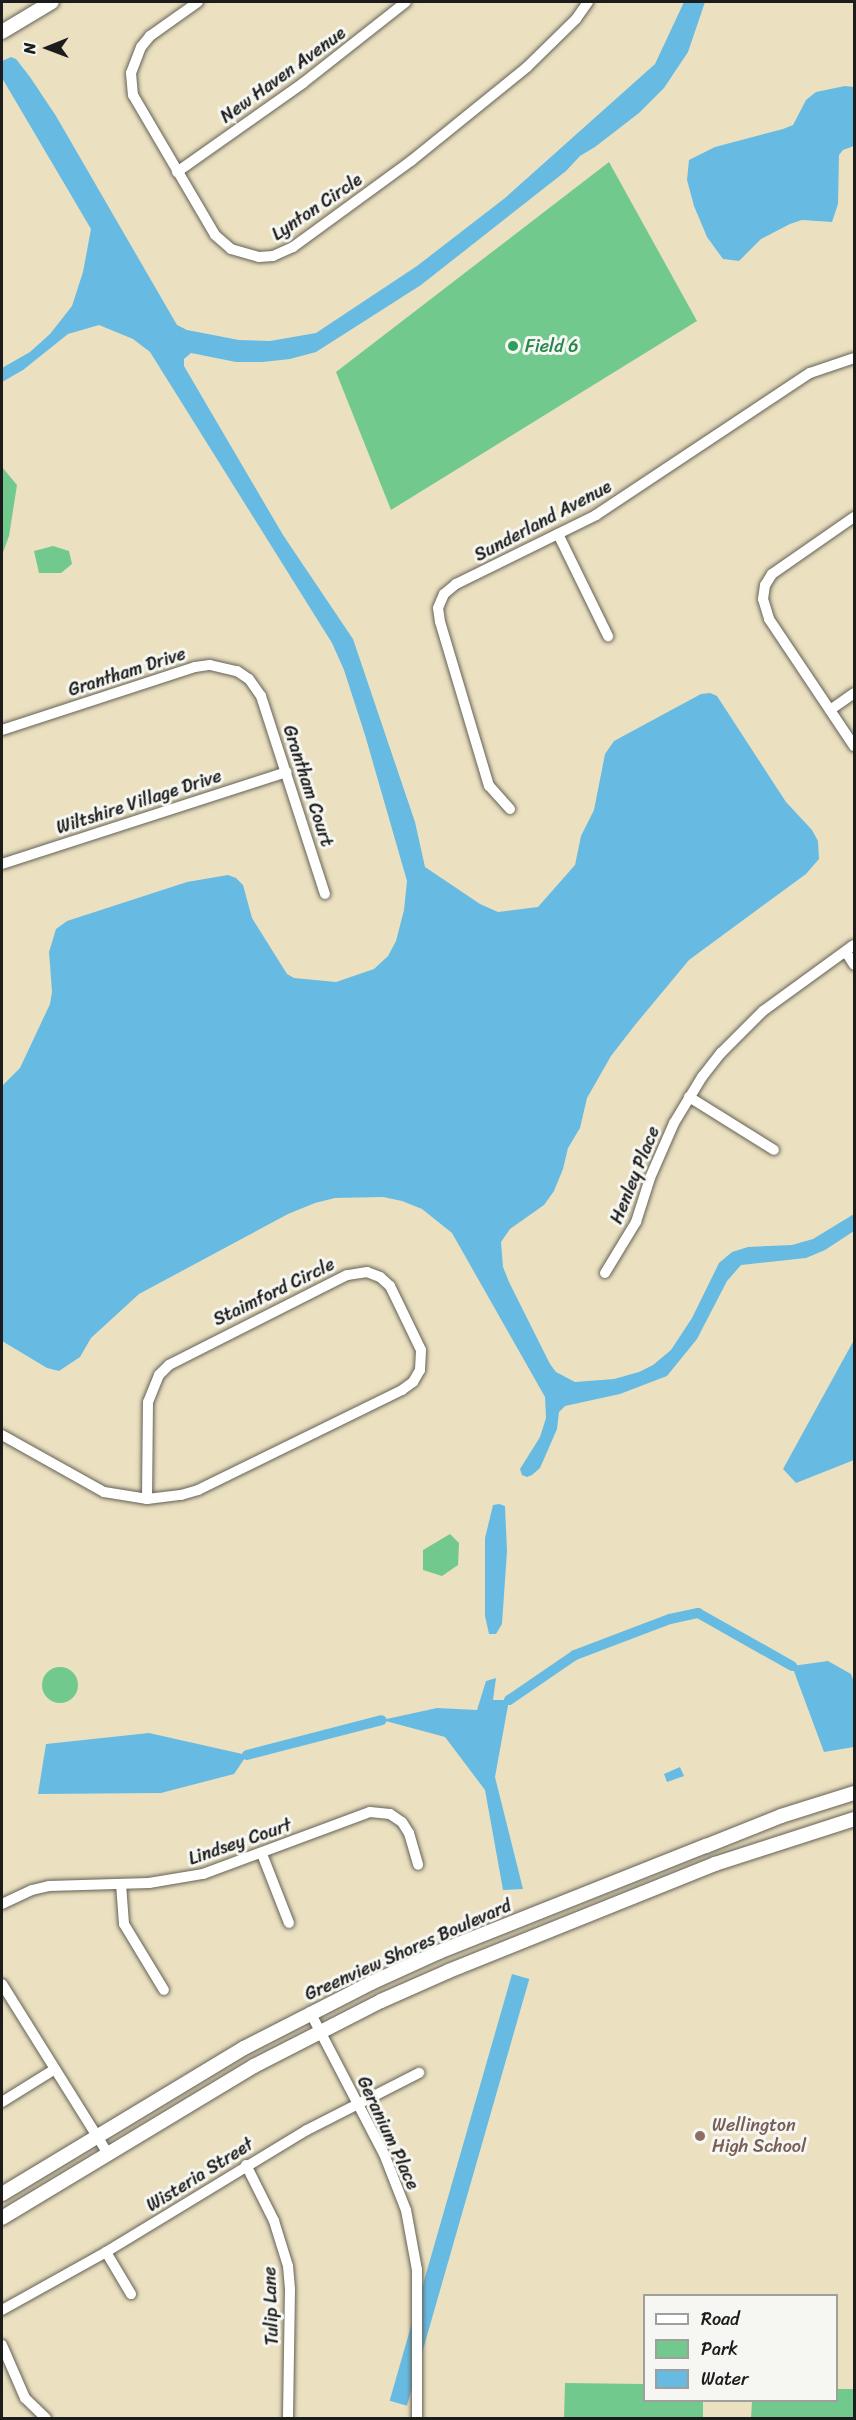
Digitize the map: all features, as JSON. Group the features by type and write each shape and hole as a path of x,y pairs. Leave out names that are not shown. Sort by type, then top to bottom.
{"street":[{"path":"2,32 52,2"},
{"name":"Lynton Circle","path":"198,2 145,41 137,53 131,74 135,102 215,235 225,245 252,256 280,254 293,247 411,161 482,106 527,67 576,19 588,2"},
{"name":"New Haven Avenue","path":"177,172 303,83 406,2"},
{"name":"Sunderland Avenue","path":"510,809 489,786 440,622 438,608 444,594 456,584 609,508 789,385 832,364 855,358"},
{"path":"855,517 778,569 768,579 763,592 763,606 769,619 855,746"},
{"path":"558,534 608,636"},
{"name":"Grantham Drive","path":"2,730 203,666 224,666 237,671 258,690"},
{"name":"Grantham Court","path":"258,690 325,894"},
{"path":"830,710 855,693"},
{"name":"Wiltshire Village Drive","path":"2,864 286,772"},
{"path":"850,949 855,965"},
{"name":"Henley Place","path":"605,1273 633,1229 661,1150 689,1097 721,1053 763,1011 850,949"},
{"path":"689,1097 774,1150"},
{"name":"Staimford Circle","path":"2,1435 87,1485 121,1496 147,1499 181,1495 199,1489 407,1386 420,1370 421,1350 390,1286 380,1277 367,1272 347,1275 169,1365 159,1375 148,1402 147,1499"},
{"name":"Greenview Shores Boulevard","path":"2,2194 186,2081 310,2012 439,1952 782,1816 855,1793"},
{"name":"Lindsey Court","path":"2,1904 32,1890 49,1886 176,1880 203,1874 262,1854 363,1814 377,1811 390,1814 406,1827 418,1865"},
{"name":"Greenview Shores Boulevard","path":"2,2218 109,2155 197,2099 320,2031 449,1971 660,1887 780,1842 855,1819"},
{"path":"262,1854 289,1923"},
{"path":"653,1867 660,1887"},
{"path":"121,1884 124,1924 164,1990"},
{"path":"2,1984 109,2155"},
{"name":"Geranium Place","path":"310,2012 396,2182 413,2240 418,2291 417,2418"},
{"path":"2,2102 55,2069"},
{"name":"Wisteria Street","path":"2,2310 106,2252 246,2165 357,2103 419,2073"},
{"name":"Tulip Lane","path":"246,2165 274,2221 288,2266 290,2289 288,2418"},
{"path":"106,2252 130,2294"},
{"path":"2,2344 25,2398 46,2418"}],"green space":[{"name":"Field 6","path":"609,162 697,321 391,510 336,372"},
{"path":"2,467 17,485 9,536 2,555"},
{"path":"53,546 69,551 72,564 61,573 39,573 34,551"},
{"path":"450,1534 459,1543 458,1565 442,1576 423,1570 423,1550"},
{"path":"60,1667 73,1672 78,1685 73,1698 60,1703 47,1698 42,1685 47,1672"},
{"path":"565,2383 643,2384 643,2402 703,2402 703,2418 564,2418"},
{"path":"838,2389 854,2389 854,2418 751,2418 752,2402 838,2402"}],"water":[{"path":"684,2 705,2 688,52 664,88 639,113 580,156 566,171 421,285 316,352 290,359 263,362 236,362 191,353 184,359 184,366 283,535 353,639 415,822 425,867 480,904 498,912 538,907 575,865 581,836 594,810 605,754 614,741 701,694 710,693 717,696 786,802 812,830 818,841 819,859 806,874 689,960 635,1025 611,1056 587,1098 580,1128 568,1148 554,1191 544,1205 510,1229 501,1242 503,1267 509,1282 556,1372 575,1382 614,1379 639,1372 653,1365 671,1350 692,1318 719,1263 732,1252 748,1247 792,1245 813,1239 854,1214 854,1231 825,1250 806,1258 741,1265 727,1281 697,1339 667,1376 620,1394 565,1406 559,1412 557,1429 540,1468 527,1477 522,1475 520,1469 540,1437 546,1418 545,1397 452,1233 422,1209 402,1201 383,1197 335,1198 288,1214 139,1294 91,1338 80,1357 59,1371 47,1368 2,1341 2,1086 20,1068 50,1004 52,992 49,952 56,929 67,921 187,882 228,875 236,878 243,885 252,918 287,974 294,978 336,982 374,969 388,956 396,941 404,910 407,881 365,735 344,670 332,643 150,352 133,339 99,325 68,334 23,370 2,382 2,368 30,352 50,334 72,306 83,272 91,229 2,78 2,61 11,57 16,59 56,116 177,325 187,330 239,340 270,341 316,333 417,266 505,198 655,64"},
{"path":"845,86 854,87 854,146 843,150 839,155 838,204 832,222 802,220 790,224 761,239 739,261 723,259 707,237 694,206 687,180 689,160 715,147 793,125 806,100 816,92"},
{"path":"854,1340 854,1460 796,1483 783,1469"},
{"path":"493,1505 505,1506 507,1551 502,1624 496,1634 489,1634 485,1616 485,1538"},
{"path":"828,1661 851,1674 854,1682 854,1747 824,1752 792,1666"},
{"path":"496,1678 493,1700 509,1700 495,1777 523,1889 503,1890 485,1790 445,1737 382,1720 437,1708 477,1710 486,1681"},
{"path":"149,1733 247,1755 234,1774 161,1793 38,1794 46,1744"},
{"path":"680,1767 684,1776 667,1782 664,1774"},
{"path":"512,1974 529,1979 407,2406 390,2401"}],"waterway":[{"path":"509,1700 575,1655 670,1619 698,1613 792,1666"},
{"path":"247,1755 382,1720"}],"place":[{"name":"Field 6","path":"513,346"},
{"name":"Wellington High School","path":"700,2136"}]}
